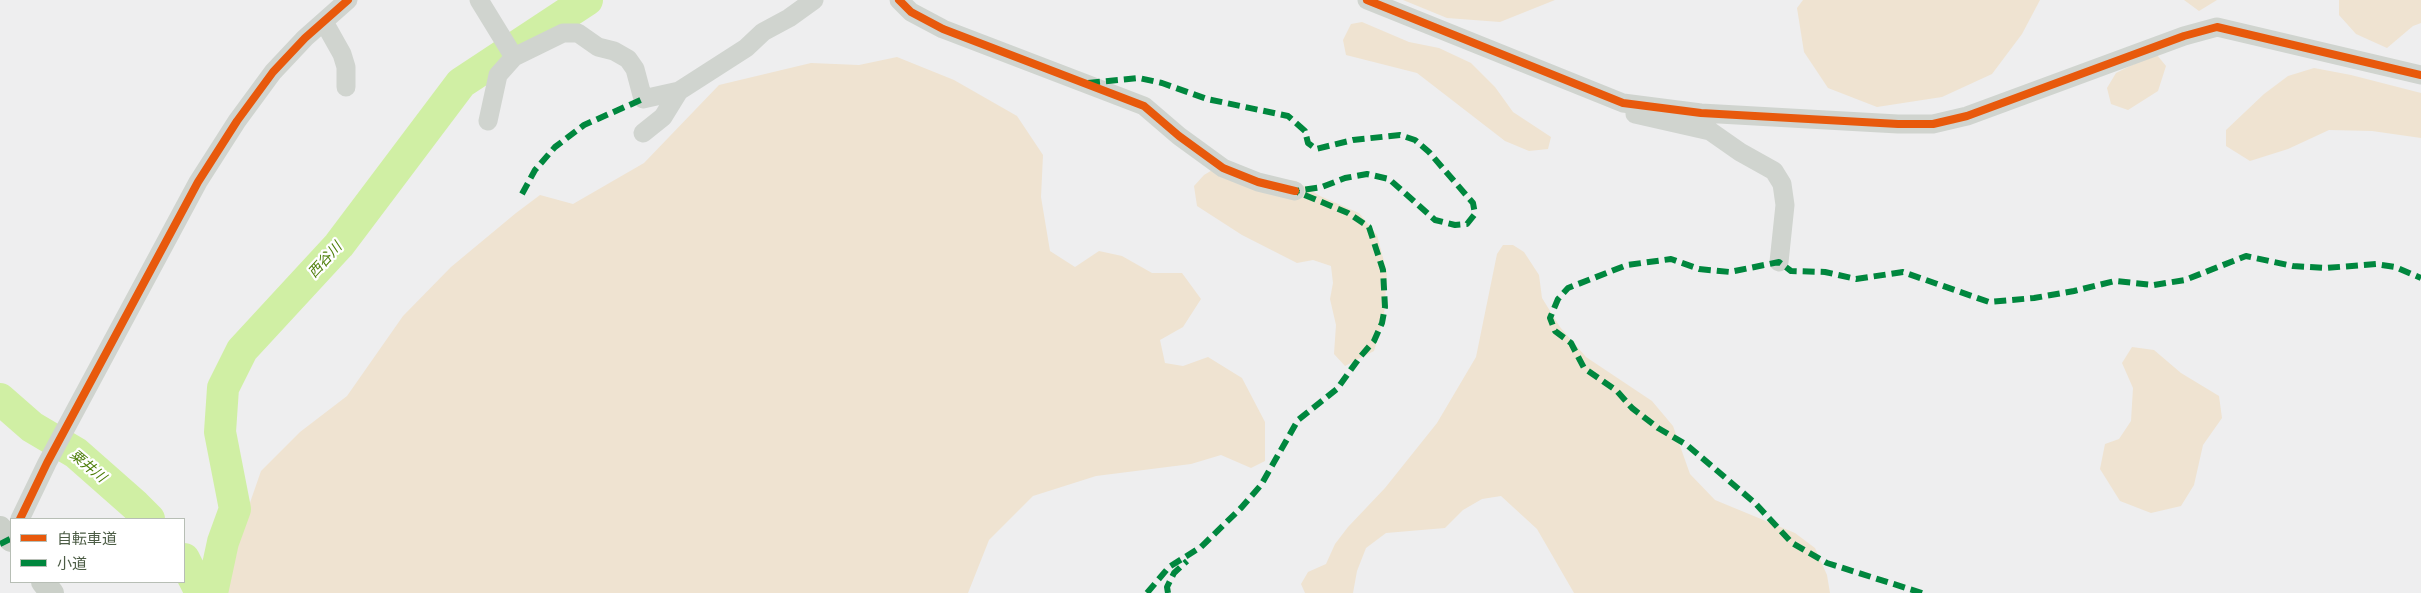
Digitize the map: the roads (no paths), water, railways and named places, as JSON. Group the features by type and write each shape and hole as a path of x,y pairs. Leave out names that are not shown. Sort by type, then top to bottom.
{"main road":[{"path":"44,583 52,593"}],"street":[{"path":"19,518 198,182 232,128 273,72 348,0"},
{"path":"479,0 510,51"},
{"path":"488,121 498,76 510,51 562,33 578,33 598,47 614,51 628,59 635,69 643,99 679,91 746,48 763,32 789,18 814,0"},
{"path":"899,0 911,12 943,30 1144,106 1179,136 1222,168 1258,182 1295,192"},
{"path":"1367,0 1623,102 1701,113 1898,124 1933,124 1967,116 2175,39 2216,27 2421,75"},
{"path":"324,22 342,54 346,67 346,87"},
{"path":"643,133 663,117 679,91"},
{"path":"1623,102 1637,116 1710,131 1774,172 1782,184 1785,204 1778,262"}],"waterway":[{"name":"西谷川","path":"212,593 223,542 235,509 220,432 223,388 242,350 339,245 461,83 587,0"},
{"name":"粟井川","path":"0,399 32,427 76,453 148,518"},
{"name":"粟井川","path":"185,561 201,593"}]}
